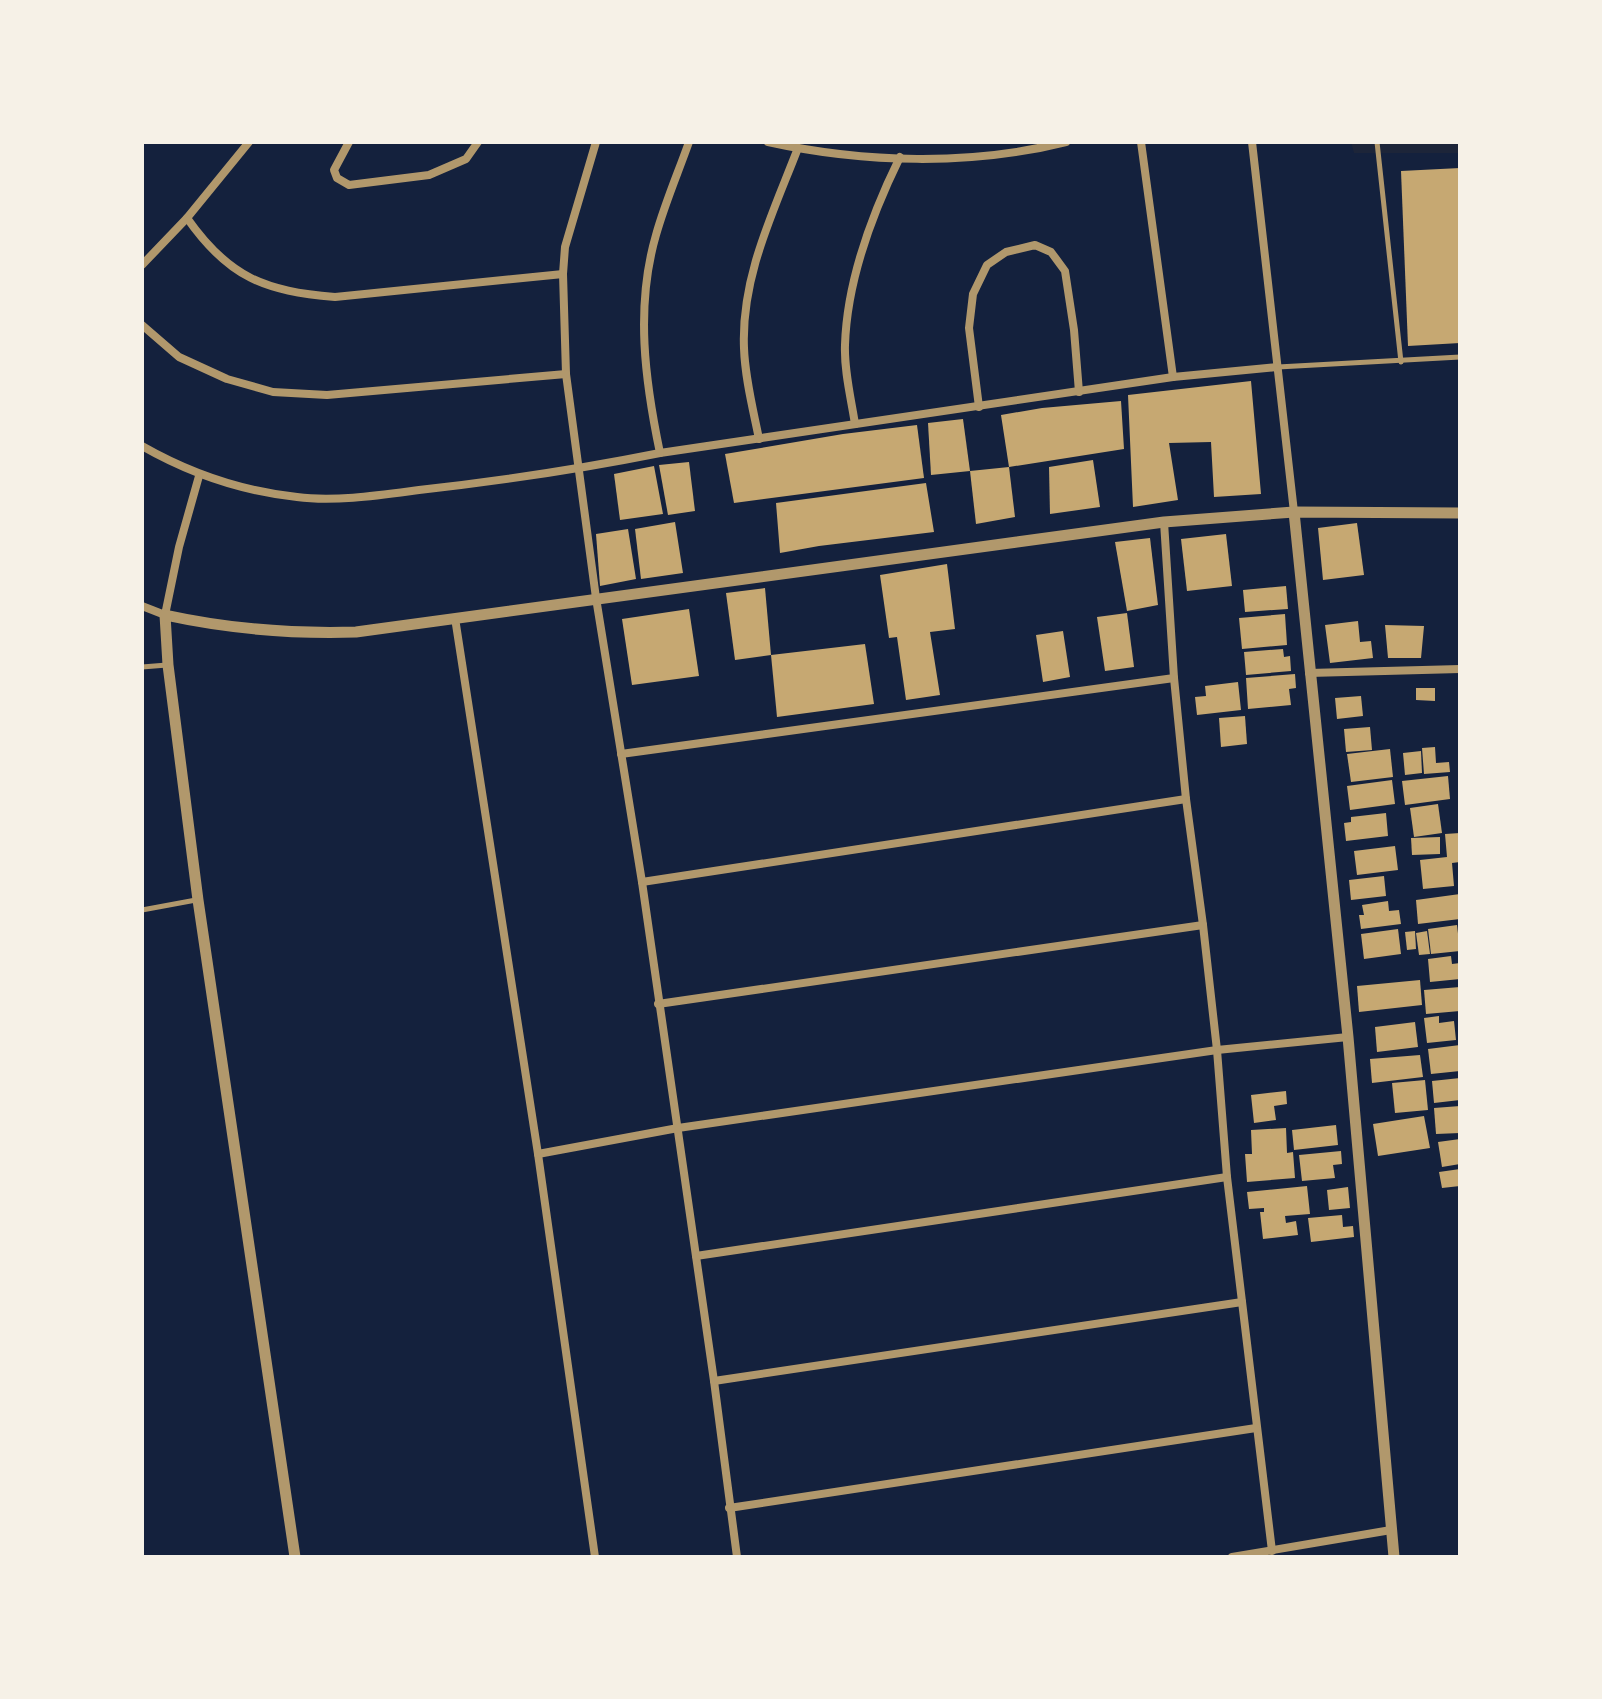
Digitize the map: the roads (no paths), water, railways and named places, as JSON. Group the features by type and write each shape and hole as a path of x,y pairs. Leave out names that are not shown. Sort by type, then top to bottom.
{"street":[{"path":"142,265 187,218 249,142"},
{"path":"349,142 334,170 337,178 349,185 429,175 466,159 478,142"},
{"path":"596,142 572,217 563,274 566,374 596,598 642,882 737,1557"},
{"path":"660,453 650,408 643,317 655,237 689,142"},
{"path":"768,142 826,153 900,157 977,156 1066,142"},
{"path":"1141,142 1173,377"},
{"path":"1252,142 1348,1037 1394,1557"},
{"path":"759,439 744,351 746,298 761,240 798,148"},
{"path":"855,424 844,347 848,313 878,204 900,157"},
{"path":"187,218 204,242 226,263 268,287 301,294 335,297 563,274"},
{"path":"979,407 969,328 973,294 987,265 1006,252 1035,245 1051,252 1065,271 1079,392"},
{"path":"142,325 179,357 227,379 273,392 327,395 566,374"},
{"path":"142,446 199,476 300,498 375,495 578,469 660,453 1173,377 1277,367"},
{"path":"199,476 179,547 165,615 168,665 198,900 295,1557"},
{"path":"142,606 165,615 250,630 356,632 1164,522 1294,512 1460,513"},
{"path":"1164,522 1186,799 1203,925 1227,1177 1272,1551"},
{"path":"455,618 538,1154 595,1557"},
{"path":"1309,673 1460,669"},
{"path":"621,754 1174,678"},
{"path":"642,882 1186,799"},
{"path":"658,1004 1203,925"},
{"path":"538,1154 676,1128 1217,1050 1348,1037"},
{"path":"696,1256 1227,1177"},
{"path":"714,1381 1242,1302"},
{"path":"729,1508 1256,1428"},
{"path":"1232,1557 1391,1530"}],"lane":[{"path":"1377,142 1401,362"},
{"path":"1277,367 1460,357"},
{"path":"142,667 168,665"},
{"path":"142,910 198,900"}]}
